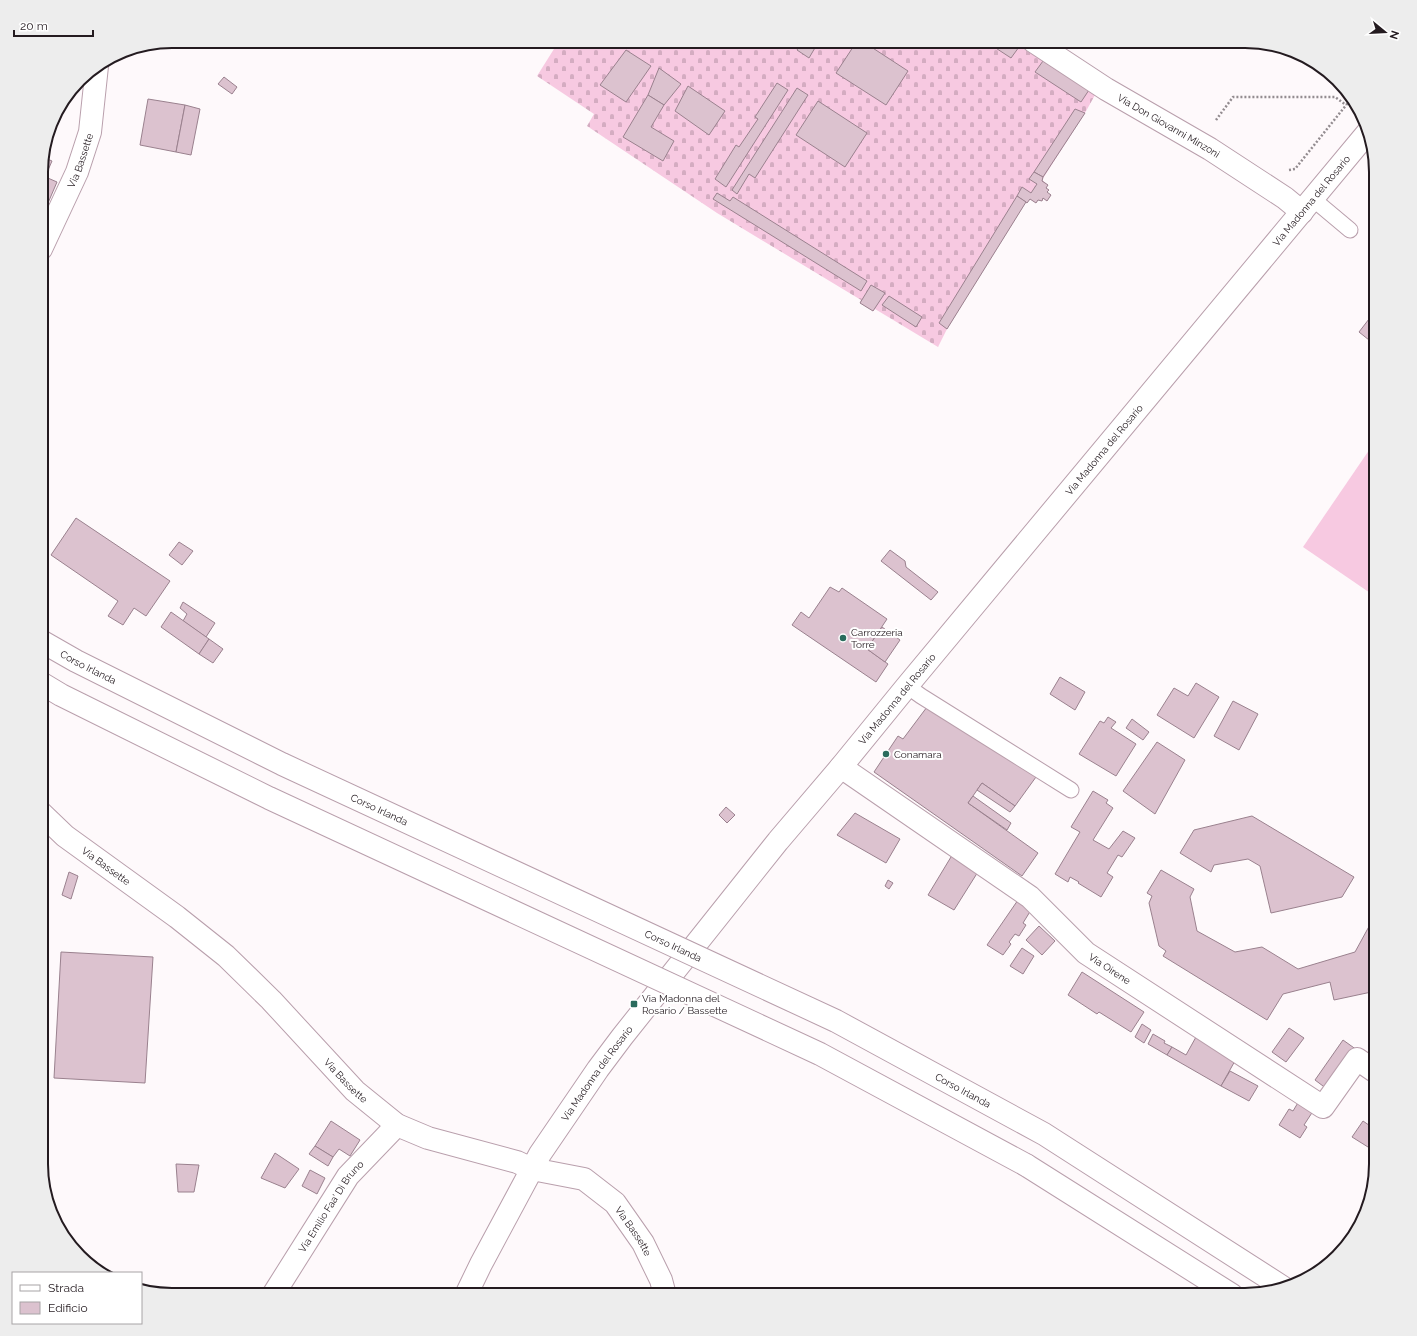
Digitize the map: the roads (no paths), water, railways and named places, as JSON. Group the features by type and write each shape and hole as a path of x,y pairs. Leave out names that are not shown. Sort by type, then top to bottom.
{"main road":[{"name":"Via Don Giovanni Minzoni","path":"1050,48 1106,89 1210,149 1287,200 1308,206"},
{"name":"Via Bassette","path":"48,234 77,172 90,132 96,75"},
{"name":"Via Madonna del Rosario","path":"469,1288 540,1154 598,1069 622,1037 778,841 1364,137"},
{"name":"Corso Irlanda","path":"48,645 76,661 282,764 836,1021 1044,1134 1277,1284"},
{"path":"48,687 269,798 820,1054 1026,1164 1221,1288"},
{"name":"Via Oirene","path":"841,767 1030,897 1086,953 1323,1107 1357,1059 1369,1067"},
{"name":"Via Bassette","path":"48,820 65,836 177,917 226,956 271,1000 355,1091 397,1125 428,1138 517,1162 532,1169 584,1179 615,1203 643,1243 661,1280 663,1288"},
{"name":"Via Emilio Faa' Di Bruno","path":"277,1288 348,1176 397,1125"}],"lane":[{"path":"1308,206 1350,230"},
{"path":"907,686 1070,790"}],"place":[{"name":"Carrozzeria Torre","path":"843,638"},
{"name":"Conamara","path":"886,754"},
{"name":"Via Madonna del Rosario / Bassette","path":"634,1004"}]}
